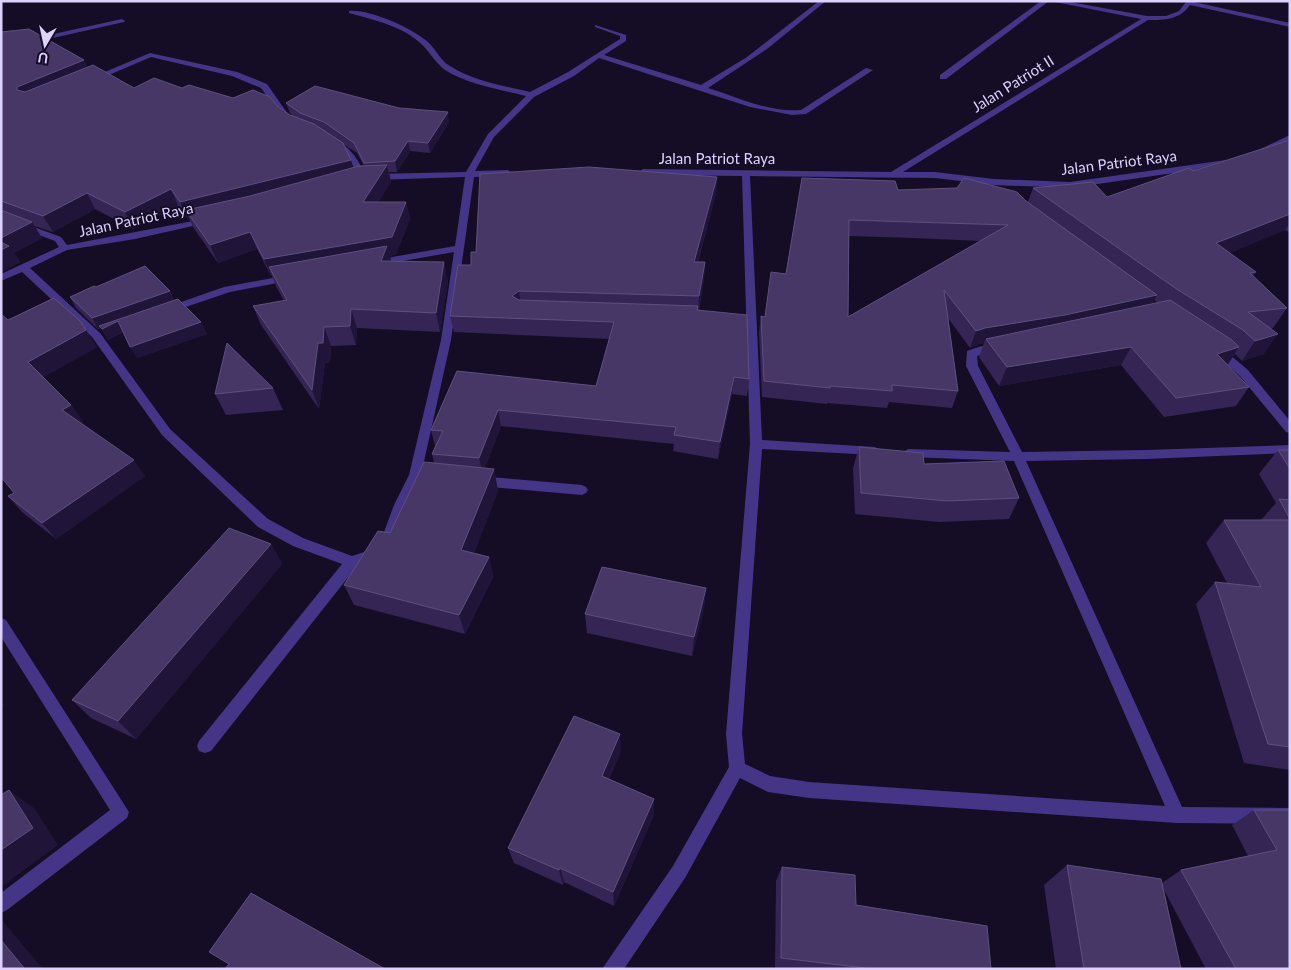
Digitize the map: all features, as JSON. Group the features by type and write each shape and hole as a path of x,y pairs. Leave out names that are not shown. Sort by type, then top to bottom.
{"street":[{"path":"702,88 752,58 823,1"},
{"path":"943,76 1046,1"},
{"path":"1053,1 1147,18 1167,18 1181,12 1188,3 1290,25"},
{"path":"350,12 381,20 406,30 426,44 447,68 489,84 531,95"},
{"name":"Jalan Patriot II","path":"894,174 1147,18"},
{"path":"1,44 35,40 122,21"},
{"path":"205,746 352,562 369,556 390,534 400,505 420,475 446,340 470,173 491,136 531,95 571,74 598,54 625,38 623,34 597,26"},
{"path":"598,54 793,115 803,112 869,70"},
{"path":"85,82 150,55 234,74 264,86 286,118 299,127"},
{"path":"323,136 353,157 359,179 470,173 519,173"},
{"name":"Jalan Patriot Raya","path":"637,172 935,175 994,182 1070,185 1242,160 1290,137"},
{"path":"611,969 679,872 738,768 734,734 756,444 747,319 746,174"},
{"path":"994,182 1006,194"},
{"name":"Jalan Patriot Raya","path":"1,278 64,248 135,236 219,217"},
{"path":"1,218 58,239 64,248"},
{"path":"362,266 459,248"},
{"path":"23,267 96,335 166,432 263,523 298,542 352,562"},
{"path":"153,315 228,289 302,276"},
{"path":"96,335 109,330"},
{"path":"1209,344 1224,354 1244,373 1290,429"},
{"path":"1006,345 979,350 971,354 972,366 1019,458 1177,815"},
{"path":"756,444 1019,458 1098,458 1290,449"},
{"path":"464,479 582,490"},
{"path":"1,904 121,812 2,627"},
{"path":"738,768 768,784 809,790 1177,815 1290,816"}],"building":[{"path":"29,29 84,60 17,87 17,90 25,92 93,65 134,88 154,78 182,88 189,85 233,98 253,90 270,97 277,106 290,115 314,124 343,143 351,160 180,202 171,189 125,212 87,193 43,216 1,201 1,32"},
{"path":"315,86 399,108 448,112 428,143 408,141 395,161 364,163 354,143 324,122 300,113 286,103"},
{"path":"1290,140 1290,214 1216,243 1256,272 1250,273 1287,308 1248,312 1278,334 1255,341 1243,330 1178,290 1033,188 1093,182 1107,197 1189,168 1193,171"},
{"path":"387,165 363,202 406,202 392,237 264,259 250,232 210,245 186,210 250,196 359,166"},
{"path":"589,167 717,177 694,262 705,262 699,296 519,291 512,296 519,300 698,306 697,310 747,315 749,379 734,377 720,442 674,435 676,427 498,410 479,458 432,454 443,431 431,430 457,371 596,386 614,322 450,316 458,265 471,265 471,252 476,252 480,174"},
{"path":"802,178 895,181 898,190 957,188 964,178 1017,192 1026,201 1157,295 1065,315 976,331 944,290 958,391 892,385 892,391 830,386 830,388 764,381 761,316 765,317 771,272 786,274","holes":["849,220 1008,225 848,317"]},
{"path":"1,210 32,222 1,238"},
{"path":"1,242 9,246 1,250"},
{"path":"387,246 381,261 444,262 436,313 351,309 350,326 324,327 323,343 318,343 312,390 253,306 287,300 269,267"},
{"path":"145,266 170,291 92,318 70,297 94,286 96,287"},
{"path":"54,298 80,321 86,330 28,362 71,405 62,410 134,460 42,523 8,496 14,493 1,477 1,314 8,320"},
{"path":"178,299 201,322 130,347 118,321 102,329 99,326"},
{"path":"1170,300 1232,340 1239,347 1217,354 1249,387 1176,398 1131,347 1007,367 986,339"},
{"path":"227,343 273,388 215,394"},
{"path":"859,447 923,453 924,464 1004,461 1019,498 947,501 861,493"},
{"path":"1278,450 1290,450 1290,469"},
{"path":"424,462 494,469 461,550 489,557 459,615 344,585 378,531 390,533"},
{"path":"1279,499 1290,500 1290,519"},
{"path":"1224,520 1290,520 1290,747 1268,744 1215,582 1261,587"},
{"path":"229,528 271,544 118,721 72,700"},
{"path":"602,567 706,588 694,637 585,614"},
{"path":"574,716 620,734 602,776 654,799 613,892 560,868 559,870 508,848"},
{"path":"9,790 33,828 1,850 1,795"},
{"path":"1254,810 1290,810 1290,969 1236,969 1181,870 1277,850"},
{"path":"1067,865 1161,879 1181,969 1084,969"},
{"path":"782,867 855,875 856,905 987,926 991,969 865,969 781,958"},
{"path":"251,893 385,969 225,969 229,964 209,952"},
{"path":"1,940 25,969 1,969"}]}
